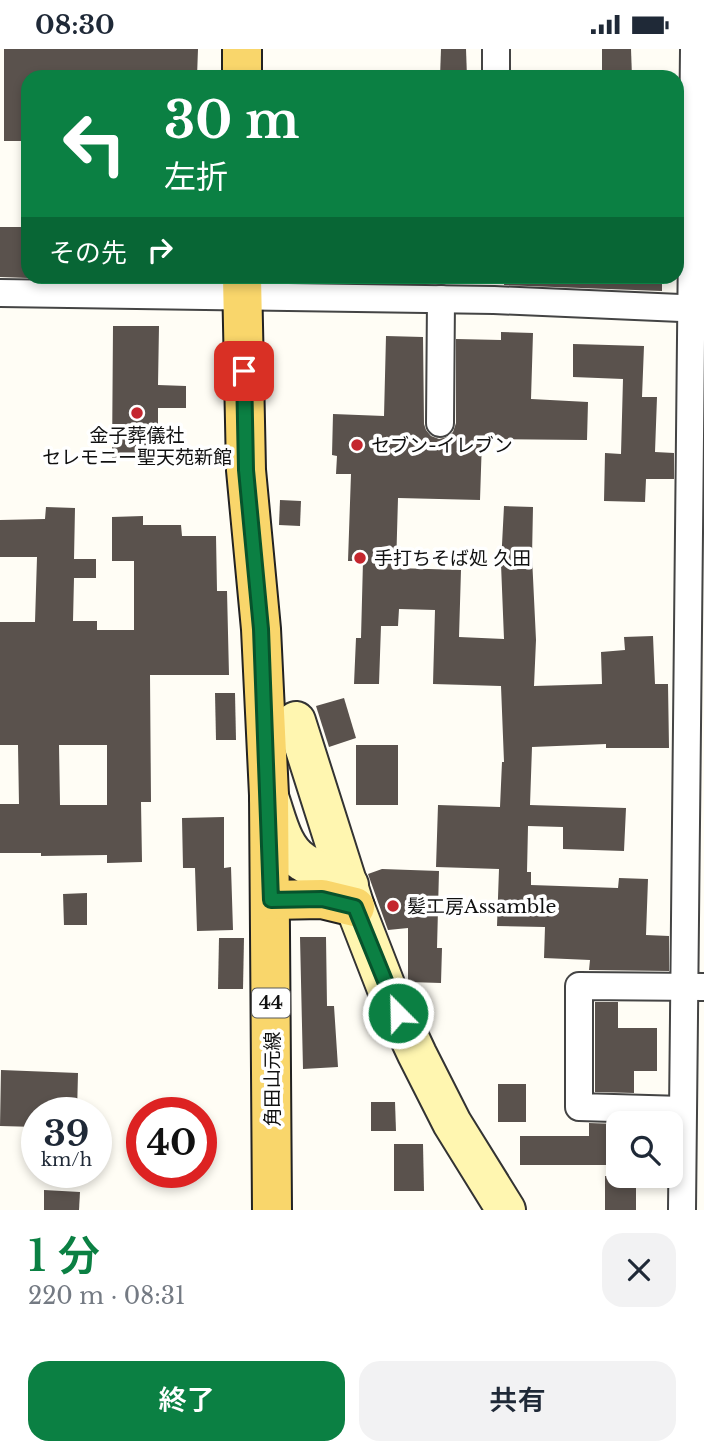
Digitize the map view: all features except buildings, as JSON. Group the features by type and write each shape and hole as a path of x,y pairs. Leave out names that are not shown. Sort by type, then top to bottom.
{"main road":[{"path":"242,70 243,49"},
{"name":"角田山元線","path":"242,287 246,470 261,629 269,795 272,1210"},
{"path":"271,900 352,896"}],"street":[{"path":"496,49 496,70"},
{"path":"682,1210 683,1110 694,987 699,309 694,49"},
{"path":"0,293 242,287 441,299 494,288 699,309"},
{"path":"440,423 441,299"},
{"path":"296,721 352,896 416,1054 452,1123 506,1210"},
{"path":"269,795 292,852 352,896"},
{"path":"683,1110 579,1107 579,986 694,987"}],"place":[{"name":"金子葬儀社 セレモニー聖天苑新館","path":"137,413"},
{"name":"セブン-イレブン","path":"357,445"},
{"name":"手打ちそば処 久田","path":"360,558"},
{"name":"髪工房Assamble","path":"393,906"}],"route":[{"path":"244,371 246,470 261,629 271,900 322,899 355,907 398,1013"}]}
